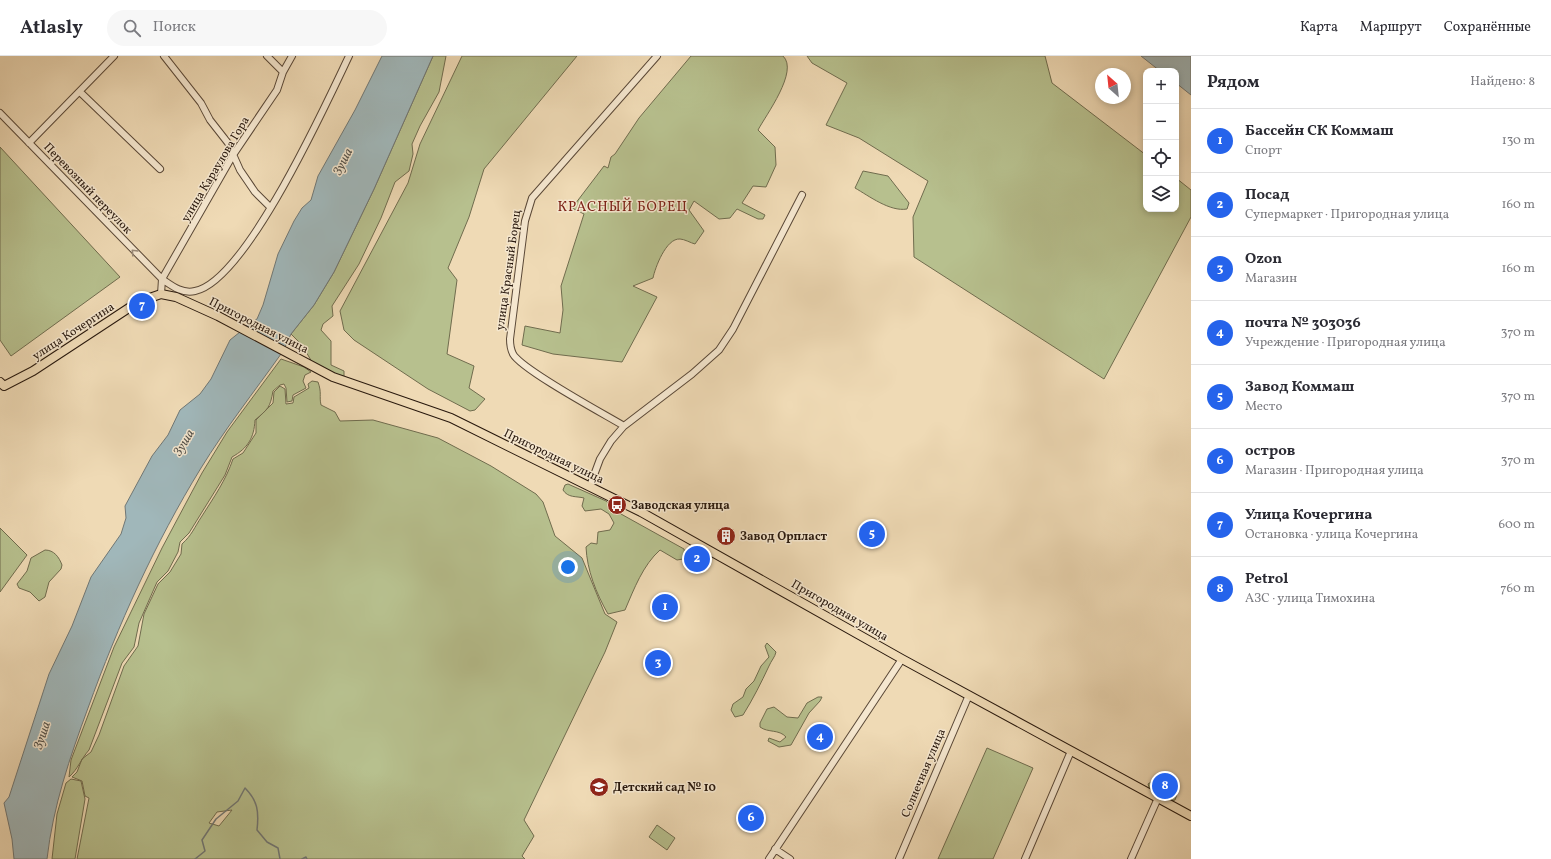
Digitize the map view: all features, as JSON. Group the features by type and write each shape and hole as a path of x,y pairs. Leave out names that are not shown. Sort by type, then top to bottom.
{"main road":[{"name":"Пригородная улица","path":"161,294 176,297 218,316 304,362 352,385 451,418 590,486 739,566 902,659 1191,816"},
{"name":"улица Кочергина","path":"1,386 33,371 138,302 161,294"}],"street":[{"path":"29,143 114,56"},
{"path":"164,56 201,102 210,120 228,143 240,170 255,192 270,208"},
{"path":"267,56 283,72"},
{"name":"улица Караулова Гора","path":"161,294 162,279 233,154 277,90 283,72 292,56"},
{"name":"Перевозный переулок","path":"0,113 162,279 186,292 196,291 204,288 227,268 242,252 288,181 349,56"},
{"name":"улица Красный Борец","path":"624,426 553,384 518,361 513,354 510,340 525,221 532,198 658,56"},
{"path":"80,92 160,169"},
{"path":"590,486 600,458 611,441 624,426 692,374 719,350 733,328 802,195"},
{"path":"769,859 902,659"},
{"name":"Солнечная улица","path":"898,859 969,695"},
{"path":"1025,859 1071,751"},
{"path":"1130,859 1158,798"},
{"path":"775,849 790,859"}],"green space":[{"path":"433,56 446,56 439,92 412,144 413,154 409,171 395,182 381,218 359,264 332,306 333,316 323,324 321,330 331,341 331,365 344,371 344,377 331,374 312,362 302,345 291,334 314,305 334,272 374,189"},
{"path":"462,56 577,56 484,169 469,217 448,268 457,280 447,354 474,366 469,388 485,399 475,410 470,411 428,389 354,340 344,330 340,311 408,183 420,144"},
{"path":"691,56 783,56 787,63 787,72 780,93 758,130 775,147 776,165 766,187 753,186 742,203 765,215 763,219 758,219 737,209 730,218 719,219 694,201 689,210 704,231 695,244 680,239 670,243 662,254 653,278 633,286 657,297 622,362 553,354 522,345 525,326 560,333 563,310 561,286 584,214 572,208 604,166 608,168 611,157 615,154 639,118"},
{"path":"807,56 1045,56 1052,83 1143,153 1143,212 1179,212 1179,180 1191,190 1191,217 1104,379 914,257 913,217 928,181 859,138 826,125 847,83 812,63"},
{"path":"0,147 120,277 11,356 0,340"},
{"path":"863,171 888,176 909,203 907,209 887,206 855,188"},
{"path":"281,359 304,367 311,372 305,375 303,381 306,388 293,395 292,401 287,402 286,388 284,384 280,385 273,391 268,408 255,420 252,437 249,442 238,454 232,457 225,475 189,533 180,542 178,552 168,571 157,582 139,623 134,647 122,663 89,750 75,771 69,777 71,760 114,647 162,548 202,473 227,432"},
{"path":"312,381 318,382 321,405 335,412 340,421 373,420 438,438 491,466 536,494 543,502 555,536 582,558 605,614 617,622 605,652 524,820 534,836 522,856 525,859 77,859 89,798 85,796 82,781 72,777 77,772 82,759 91,752 99,735 124,666 138,646 144,614 158,584 170,572 181,554 182,544 191,534 215,495 227,474 233,459 243,453 256,433 256,420 273,403 274,392 280,386 285,389 286,404 293,403 294,397 309,388 308,384","holes":["232,810 219,826 209,823 217,812"]},
{"path":"568,484 606,501 621,514 684,549 685,555 683,559 677,560 660,550 654,556 644,570 625,610 608,614 593,581 588,564 586,547 591,543 597,544 598,532 610,530 614,523 609,514 601,509 585,511 582,506 584,498 570,496 563,490 565,485"},
{"path":"0,528 27,555 0,592"},
{"path":"45,550 56,554 62,565 61,569 49,582 45,597 39,601 30,592 19,588 17,584 27,571 31,558"},
{"path":"767,643 776,652 775,656 743,715 735,717 731,710 733,704 743,697 746,689 754,681 761,666 769,657 765,646"},
{"path":"818,697 822,697 809,713 791,745 779,747 768,741 769,738 780,742 786,737 780,733 760,727 760,723 767,709 774,707 787,717 798,718 807,703"},
{"path":"987,748 1033,768 993,859 938,859"},
{"path":"71,779 81,781 85,799 75,859 52,859 57,814 66,783"},
{"path":"1151,782 1164,784 1173,788 1176,795 1175,800 1171,801 1150,790 1148,784"},
{"path":"657,825 675,838 667,850 649,837"}],"water":[{"name":"Зуша","path":"382,56 433,56 374,189 334,272 314,305 291,334 285,347 246,326 257,319 263,305 278,254 294,221 302,208 311,200 318,176 355,110"},
{"path":"1141,56 1191,56 1191,95 1179,85 1179,68 1156,68"},
{"name":"Зуша","path":"240,332 281,354 210,453 168,525 138,585 112,646 75,745 53,820 47,859 14,859 12,839 4,803 9,797 49,674 72,626 91,577 121,534 126,518 125,506 152,456 168,435 180,410 200,394 211,379 230,340"}],"waterway":[{"path":"195,859 205,851 202,840 216,819 238,801 245,788 253,798 257,807 257,830 267,842 278,848 280,859"},
{"path":"302,859 306,857 307,859"}],"place":[{"name":"Улица Кочергина","path":"142,306"},
{"name":"Заводская улица","path":"617,505"},
{"name":"Завод Коммаш","path":"872,534"},
{"name":"Завод Орпласт","path":"726,536"},
{"name":"Посад","path":"697,559"},
{"name":"Бассейн СК Коммаш","path":"665,607"},
{"name":"Ozon","path":"658,663"},
{"name":"почта № 303036","path":"820,737"},
{"name":"Petrol","path":"1165,786"},
{"name":"Детский сад № 10","path":"599,787"},
{"name":"остров","path":"751,818"}],"district":[{"name":"КРАСНЫЙ БОРЕЦ","path":"623,206"}]}
